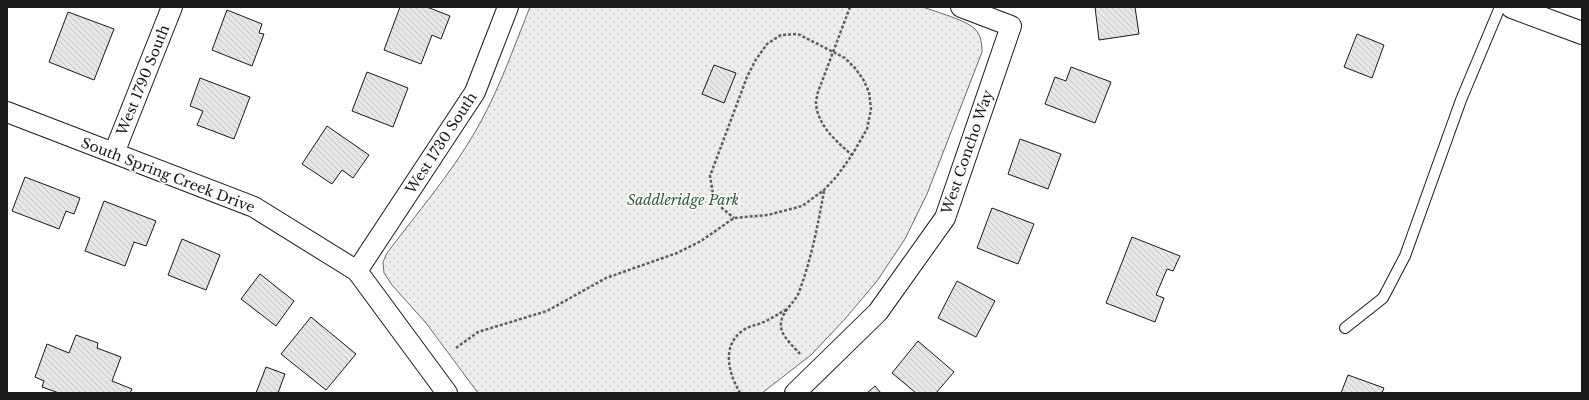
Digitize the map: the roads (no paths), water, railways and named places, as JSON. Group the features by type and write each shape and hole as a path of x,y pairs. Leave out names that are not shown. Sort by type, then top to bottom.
{"street":[{"name":"West 1790 South","path":"114,153 172,7"},
{"name":"West 1730 South","path":"357,271 475,92 508,7"},
{"name":"West Concho Way","path":"795,393 878,312 945,218 1011,26 961,7"},
{"path":"1512,7 1582,33"},
{"name":"South Spring Creek Drive","path":"7,112 254,207 357,271 447,393"}],"lane":[{"path":"1345,328 1383,298 1404,256 1461,100 1500,7"}],"park label":[{"name":"Saddleridge Park","path":"683,200"}]}
